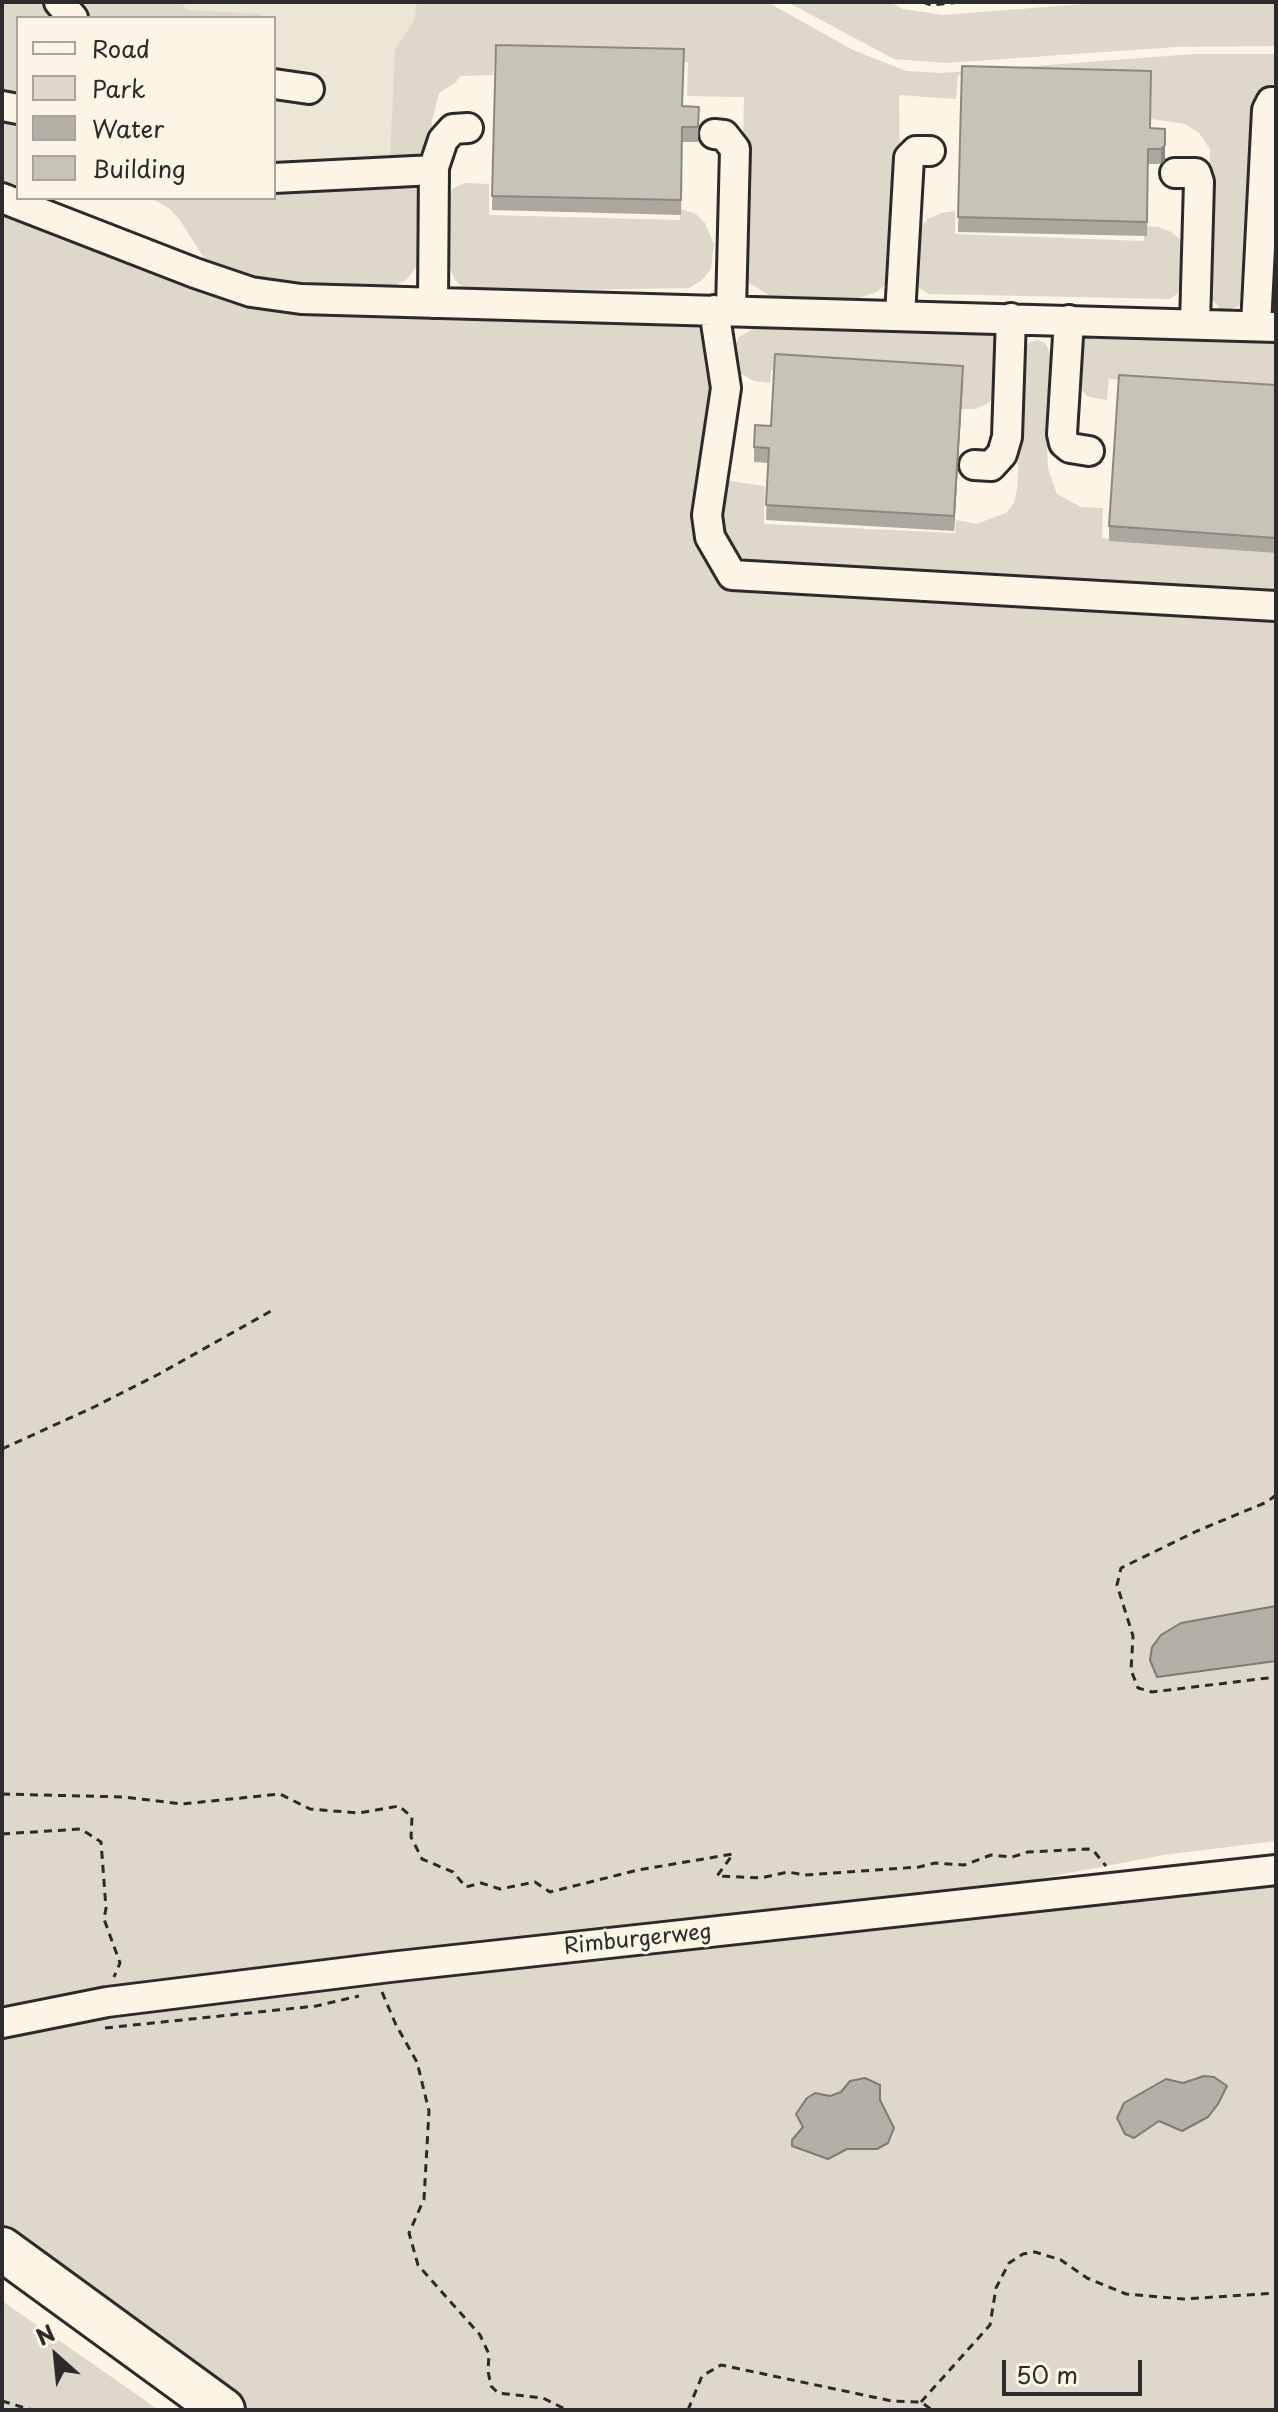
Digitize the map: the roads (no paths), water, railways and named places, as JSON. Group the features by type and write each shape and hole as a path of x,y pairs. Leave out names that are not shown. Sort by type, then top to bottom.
{"highway":[{"path":"2,2249 223,2410"},
{"path":"2,2285 175,2410"}],"street":[{"path":"276,84 309,89"},
{"path":"2,198 251,292 301,299 1266,326 1267,110 1271,102 1276,102"},
{"path":"433,303 434,170 443,140 453,129 468,128"},
{"path":"714,134 724,135 735,149 722,310 726,388 707,515 710,537 732,575 1276,606"},
{"path":"900,315 909,158 916,151 930,151"},
{"path":"276,178 434,170"},
{"path":"1175,173 1196,173 1199,182 1195,324"},
{"path":"974,465 991,466 1002,454 1007,437 1011,318"},
{"path":"1069,320 1062,434 1064,443 1070,448 1089,451"},
{"name":"Rimburgerweg","path":"2,2023 102,2003 406,1965 1276,1870"}],"water":[{"path":"1276,1606 1276,1661 1157,1677 1150,1660 1152,1647 1161,1635 1181,1623"},
{"path":"1204,2076 1214,2077 1227,2086 1208,2117 1182,2131 1159,2121 1134,2138 1125,2134 1117,2118 1124,2103 1166,2079 1183,2083"},
{"path":"865,2078 880,2085 880,2100 894,2128 888,2143 877,2149 847,2149 828,2159 792,2146 792,2140 803,2127 796,2114 807,2098 815,2093 830,2096 841,2092 850,2081"}]}
